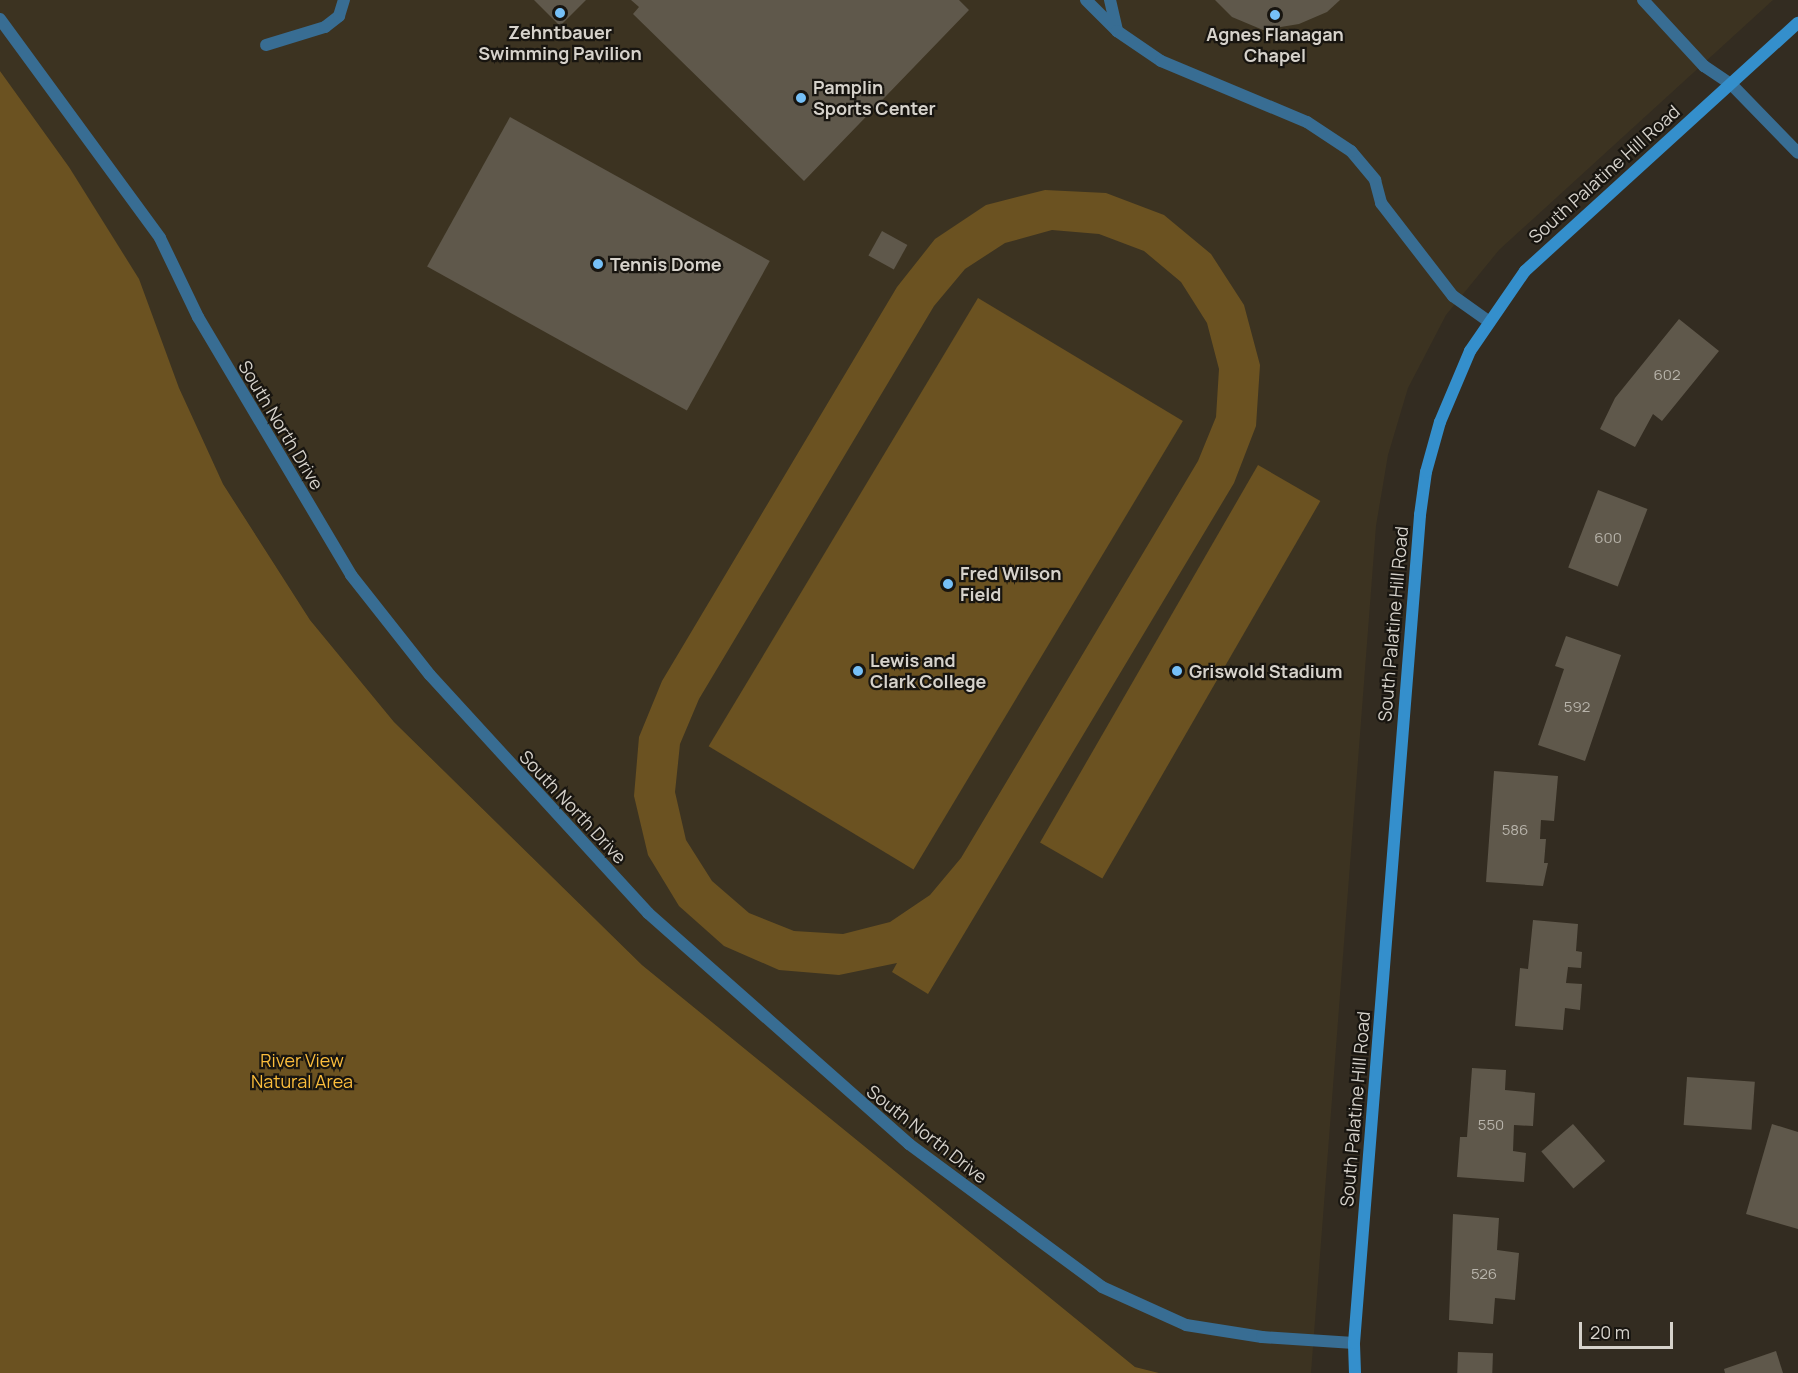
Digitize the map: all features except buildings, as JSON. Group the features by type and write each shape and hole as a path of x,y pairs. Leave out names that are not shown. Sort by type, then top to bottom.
{"street":[{"path":"266,45 325,27 339,16 344,0"},
{"path":"1086,0 1116,31 1161,61 1307,122 1351,151 1375,180 1381,203 1454,296 1488,321"},
{"path":"1110,0 1116,31"},
{"path":"1642,0 1704,66 1731,84 1798,153"},
{"name":"South North Drive","path":"0,19 160,238 203,326 351,575 430,675 648,913 843,1090 982,1200 1102,1287 1186,1324 1262,1337 1354,1343"},
{"name":"South Palatine Hill Road","path":"1355,1373 1354,1343 1420,516 1426,472 1440,422 1456,379 1488,321 1544,252 1798,23"}],"shaded area":[{"name":"Lewis and Clark College","path":"0,0 1773,0 1499,250 1446,315 1408,388 1388,455 1376,526 1311,1373 1159,1373 1135,1367 642,965 394,722 310,620 223,484 69,167 0,71"}],"green space":[{"name":"River View Natural Area","path":"0,71 69,167 139,279 179,388 223,484 310,620 394,722 642,965 1135,1367 1159,1373 0,1373"},
{"path":"1045,190 1106,193 1164,215 1211,254 1244,305 1260,365 1256,426 1234,483 928,994 892,972 897,963 839,975 779,970 724,946 679,906 648,855 634,796 639,737 662,681 897,287 935,239 986,205","holes":["1052,230 1099,234 1144,251 1181,282 1207,323 1219,369 1216,417 1198,461 961,858 930,895 890,922 843,934 794,931 749,913 712,881 686,840 675,792 680,744 699,699 934,306 965,269 1005,243"]},
{"name":"Fred Wilson Field","path":"978,298 1183,421 913,869 709,746"},
{"name":"Griswold Stadium","path":"1258,465 1320,501 1102,879 1040,843"}],"place":[{"name":"Zehntbauer Swimming Pavilion","path":"560,13"},
{"name":"Agnes Flanagan Chapel","path":"1275,15"},
{"name":"Pamplin Sports Center","path":"801,98"},
{"name":"Tennis Dome","path":"598,264"},
{"name":"Fred Wilson Field","path":"948,584"},
{"name":"Lewis and Clark College","path":"858,671"},
{"name":"Griswold Stadium","path":"1177,671"}]}
